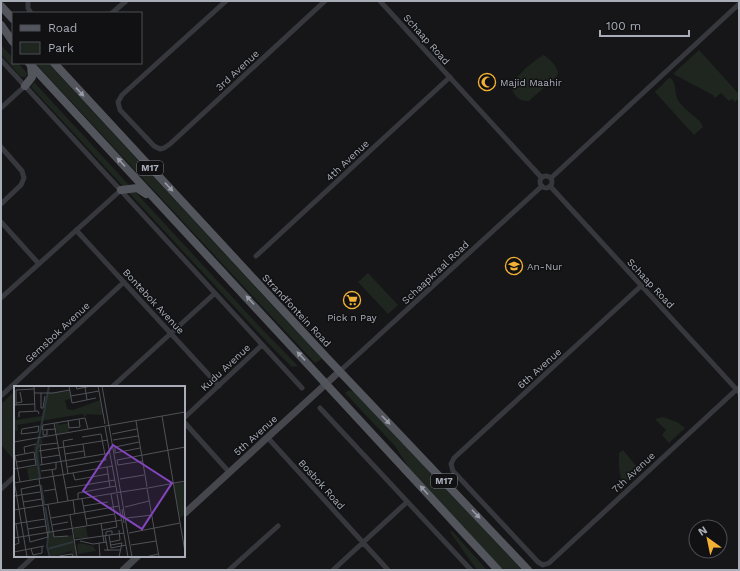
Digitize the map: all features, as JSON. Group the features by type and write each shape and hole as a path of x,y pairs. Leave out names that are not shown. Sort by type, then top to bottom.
{"main road":[{"path":"1,6 12,18"},
{"path":"1,26 12,41"},
{"path":"1,32 12,44"},
{"path":"25,86 32,77 30,64"},
{"name":"M17","path":"30,64 498,570"},
{"name":"Strandfontein Road","path":"55,64 340,371 528,570"},
{"path":"121,190 137,188 157,200"},
{"name":"5th Avenue","path":"185,513 340,371"},
{"path":"123,570 137,557"}],"street":[{"path":"28,1 28,8 30,12"},
{"path":"113,12 126,1"},
{"name":"3rd Avenue","path":"226,1 122,95 118,102 120,110 150,143 160,149 170,144 325,1"},
{"name":"Schaap Road","path":"380,1 542,177"},
{"path":"550,178 739,4"},
{"path":"1,60 121,190 214,294 302,388"},
{"name":"4th Avenue","path":"256,256 450,77"},
{"path":"1,108 25,86"},
{"path":"1,147 22,171 24,178 21,186 1,204"},
{"path":"546,176 550,178 552,182 550,186 542,186 540,182 542,177 546,176"},
{"name":"Schaapkraal Road","path":"340,371 542,186"},
{"name":"Schaap Road","path":"550,186 738,391"},
{"path":"1,298 121,190"},
{"path":"1,222 39,264"},
{"name":"Bontebok Avenue","path":"76,230 219,386"},
{"name":"Gemsbok Avenue","path":"1,396 124,282"},
{"name":"6th Avenue","path":"541,565 453,471 451,464 454,458 642,286"},
{"path":"113,386 214,294"},
{"name":"Kudu Avenue","path":"185,417 262,345"},
{"name":"7th Avenue","path":"541,565 549,563 738,391"},
{"path":"320,408 471,570"},
{"path":"185,423 229,472"},
{"name":"Bosbok Road","path":"268,438 388,570"},
{"path":"1,489 14,477"},
{"path":"333,570 407,502"},
{"path":"229,570 278,526"},
{"path":"19,570 33,557"}],"green space":[{"path":"1,45 12,57 12,64 19,64 27,73 26,77 20,76 1,54"},
{"path":"699,50 738,93 739,98 735,102 732,99 729,101 721,93 715,98 713,95 675,75 674,73"},
{"path":"543,55 550,60 555,67 558,72 557,76 529,101 520,99 515,95 513,90 513,84 516,78 527,67"},
{"path":"36,64 49,64 322,359 315,363"},
{"path":"669,78 673,81 676,96 679,102 702,124 703,127 694,135 655,92"},
{"path":"34,82 259,326 298,366 292,367 268,343 31,87"},
{"path":"368,273 398,305 388,314 358,282"},
{"path":"349,390 354,392 522,570 503,570 409,468 395,446 345,393"},
{"path":"14,392 14,460 1,445 1,404"},
{"path":"663,417 677,422 685,428 669,443 662,435 666,430 655,419"},
{"path":"623,450 639,470 624,484 619,465 619,453"},
{"path":"452,531 487,570 477,570 450,532"}],"place":[{"name":"Majid Maahir","path":"487,82"},
{"name":"An-Nur","path":"514,266"},
{"name":"Pick n Pay","path":"352,300"}]}
